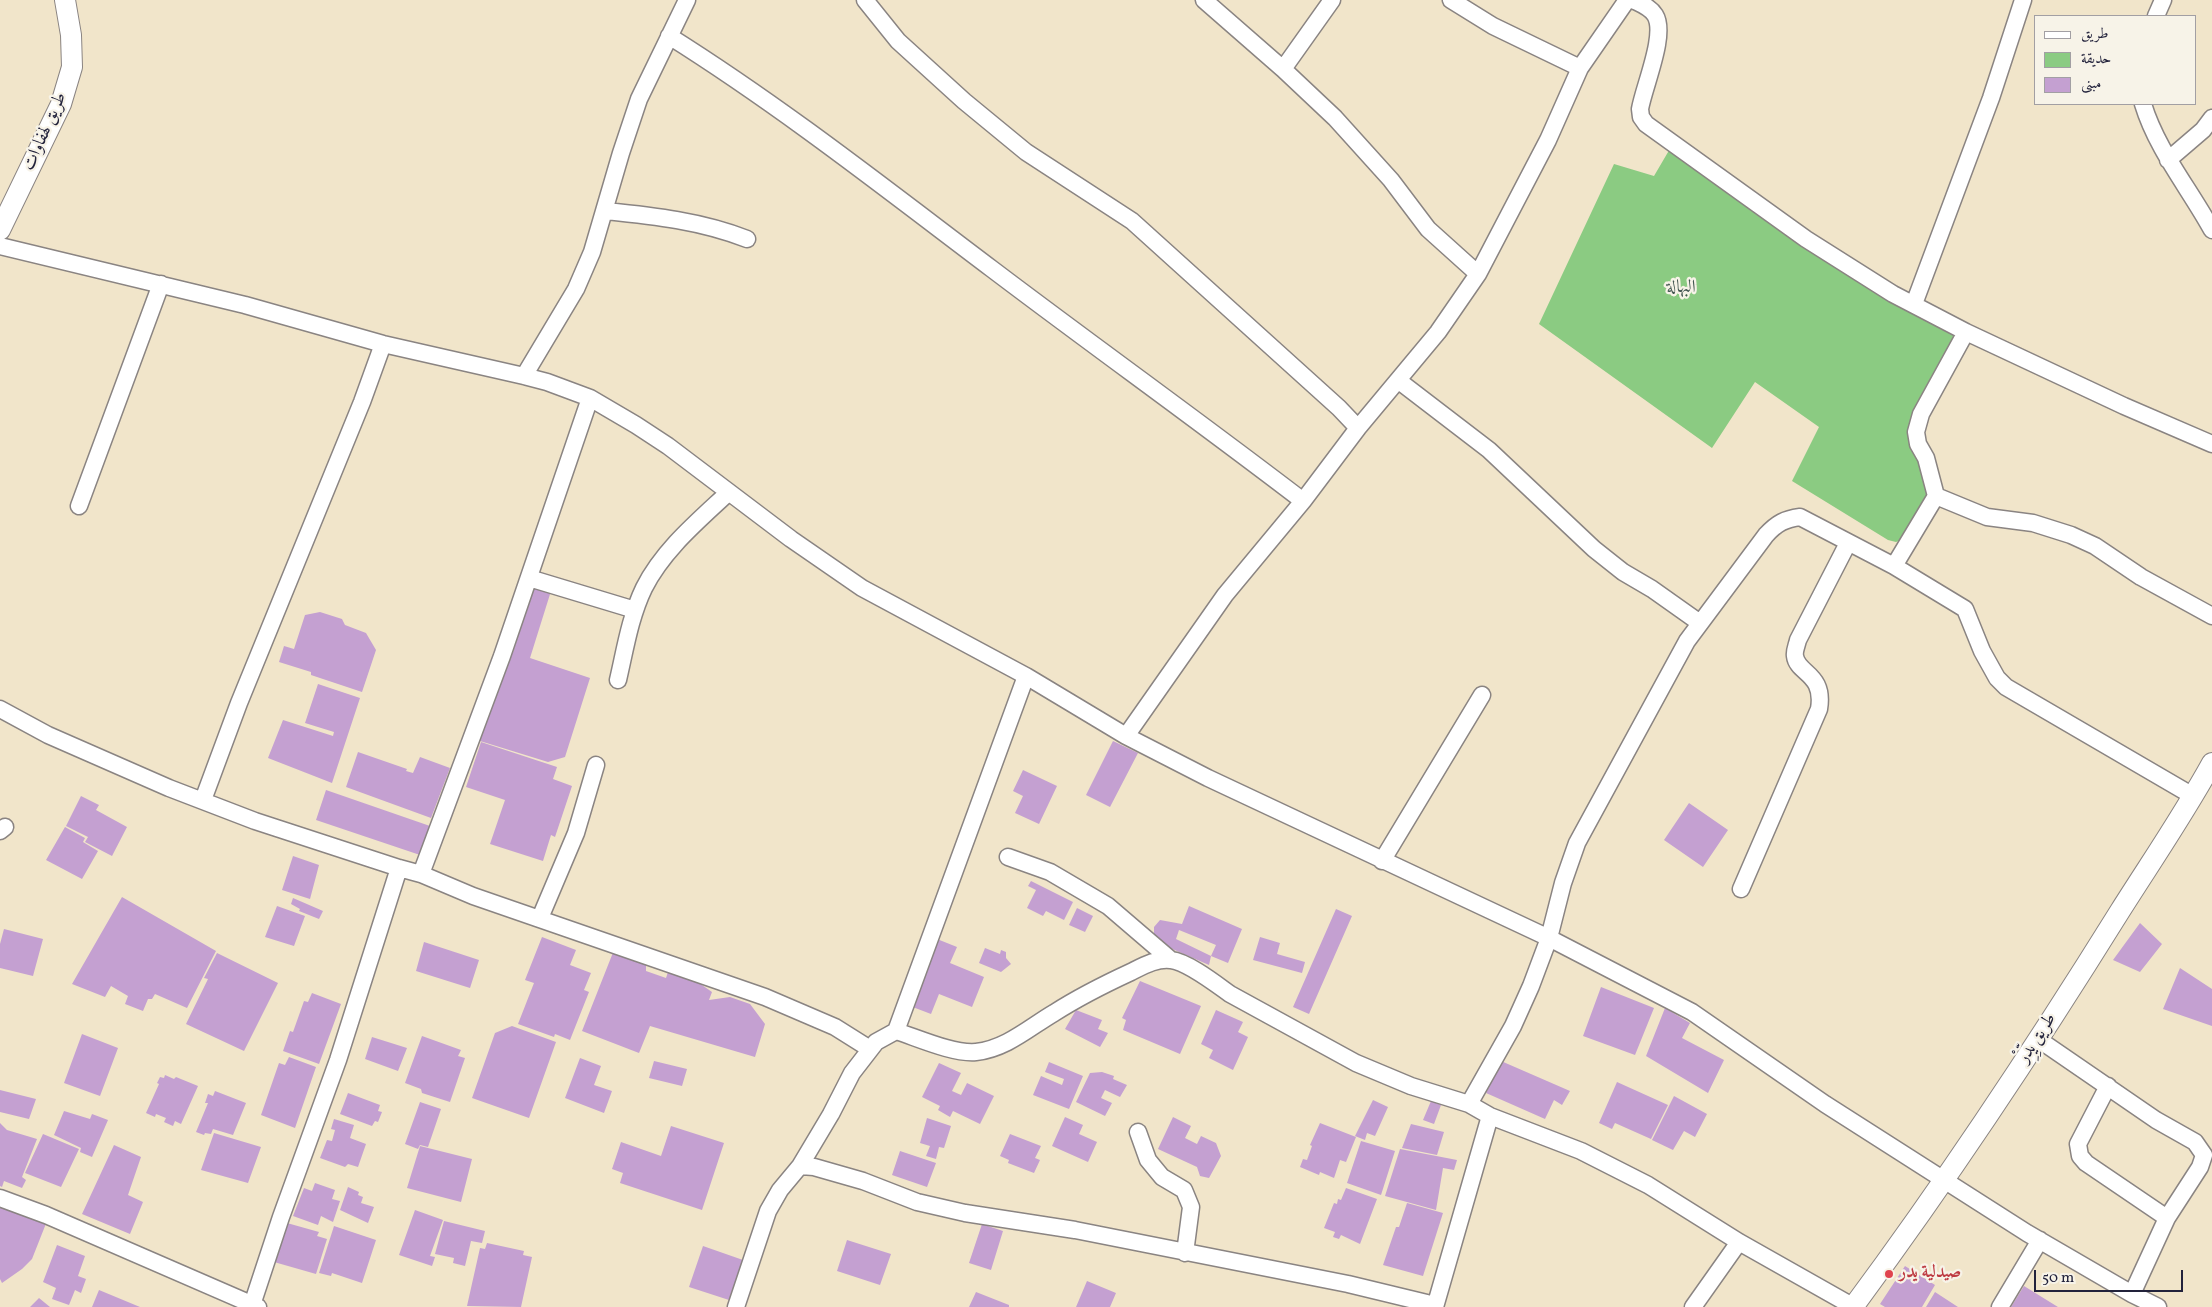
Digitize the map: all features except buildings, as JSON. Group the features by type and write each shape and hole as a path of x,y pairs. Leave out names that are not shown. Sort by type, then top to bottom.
{"street":[{"name":"طريق لهفاوات","path":"0,230 61,104 72,67 71,35 65,0"},
{"path":"524,376 576,288 592,252 639,99 687,0"},
{"path":"865,0 898,41 964,101 1026,152 1132,221 1358,428"},
{"path":"1204,0 1283,69 1361,147 1391,180 1428,228 1478,274"},
{"path":"1283,69 1332,0"},
{"path":"1451,0 1493,26 1580,68"},
{"path":"1126,736 1226,595 1303,501 1358,428 1438,332 1478,274 1552,132 1580,68 1627,0"},
{"path":"1633,0 1651,10 1656,17 1659,28 1656,52 1640,109 1641,117 1646,124 1806,239 1893,294 1966,332 2124,406 2212,444"},
{"path":"1914,304 1988,105 2023,0"},
{"path":"2156,15 2162,0"},
{"path":"669,36 793,118 1129,373 1218,436 1303,501"},
{"path":"2143,105 2147,119 2168,160 2212,230"},
{"path":"2168,160 2204,130 2212,118"},
{"path":"606,211 686,221 721,229 747,239"},
{"path":"0,246 162,284 383,344 524,376 547,382 590,398 668,446 791,539 862,588 1026,676 1126,736 1208,778 1549,938 1692,1012 1825,1104 1945,1181 2040,1240 2132,1294 2158,1307"},
{"path":"78,506 162,284"},
{"path":"1894,566 1936,496 1926,458 1918,444 1916,432 1921,414 1966,332"},
{"path":"203,800 242,694 362,402 383,344"},
{"path":"1399,381 1489,450 1602,555 1623,572 1652,589 1700,623"},
{"path":"421,874 502,656 590,398"},
{"path":"618,680 635,610 644,587 681,536 729,492"},
{"path":"1936,496 1987,516 2033,523 2071,535 2094,546 2140,577 2212,616"},
{"path":"1469,1104 1513,1026 1531,986 1549,938 1563,883 1577,843 1659,689 1687,641 1766,534 1786,519 1800,517 1894,566 1965,609 1982,651 1994,674 2006,687 2194,796"},
{"path":"1741,889 1819,709 1820,698 1817,685 1812,677 1796,662 1794,653 1798,640 1848,543"},
{"path":"529,578 635,610"},
{"path":"896,1031 1026,676"},
{"path":"1382,861 1482,695"},
{"path":"0,709 92,754 169,788 255,821 421,874 472,896 765,997 834,1028 870,1049"},
{"name":"طريق يِدِّرْ","path":"1854,1307 1945,1181 2194,796 2212,763"},
{"path":"540,918 576,833 596,765"},
{"path":"1008,857 1050,872 1108,906 1172,960 1356,1063 1411,1086 1469,1104 1490,1116 1582,1151 1648,1185 1739,1242 1854,1307"},
{"path":"0,1198 46,1215 255,1306 281,1217 338,1060 398,868"},
{"path":"736,1307 768,1211 780,1190 800,1166 832,1114 852,1073 880,1038 896,1031 966,1052 979,1052 1021,1035 1053,1013 1108,982 1147,964 1159,960 1172,960"},
{"path":"2038,1039 2156,1120 2195,1142 2203,1152 2203,1160 2200,1167 2167,1218 2132,1294"},
{"path":"2108,1086 2078,1144 2080,1156 2142,1203 2167,1218"},
{"path":"800,1166 814,1167 863,1181 917,1202 965,1213 1075,1230 1348,1284 1435,1306 1490,1116"},
{"path":"1138,1132 1148,1160 1162,1178 1184,1190 1191,1207 1185,1253"},
{"path":"2000,1307 2040,1240"},
{"path":"1693,1307 1739,1242"}],"green space":[{"name":"البهالة","path":"1671,147 1953,332 1955,342 1918,417 1929,492 1901,540 1896,542 1888,540 1792,481 1819,427 1755,382 1712,448 1539,324 1614,164 1654,176"}],"place":[{"name":"صيدلية يدر","path":"1889,1274"}]}
